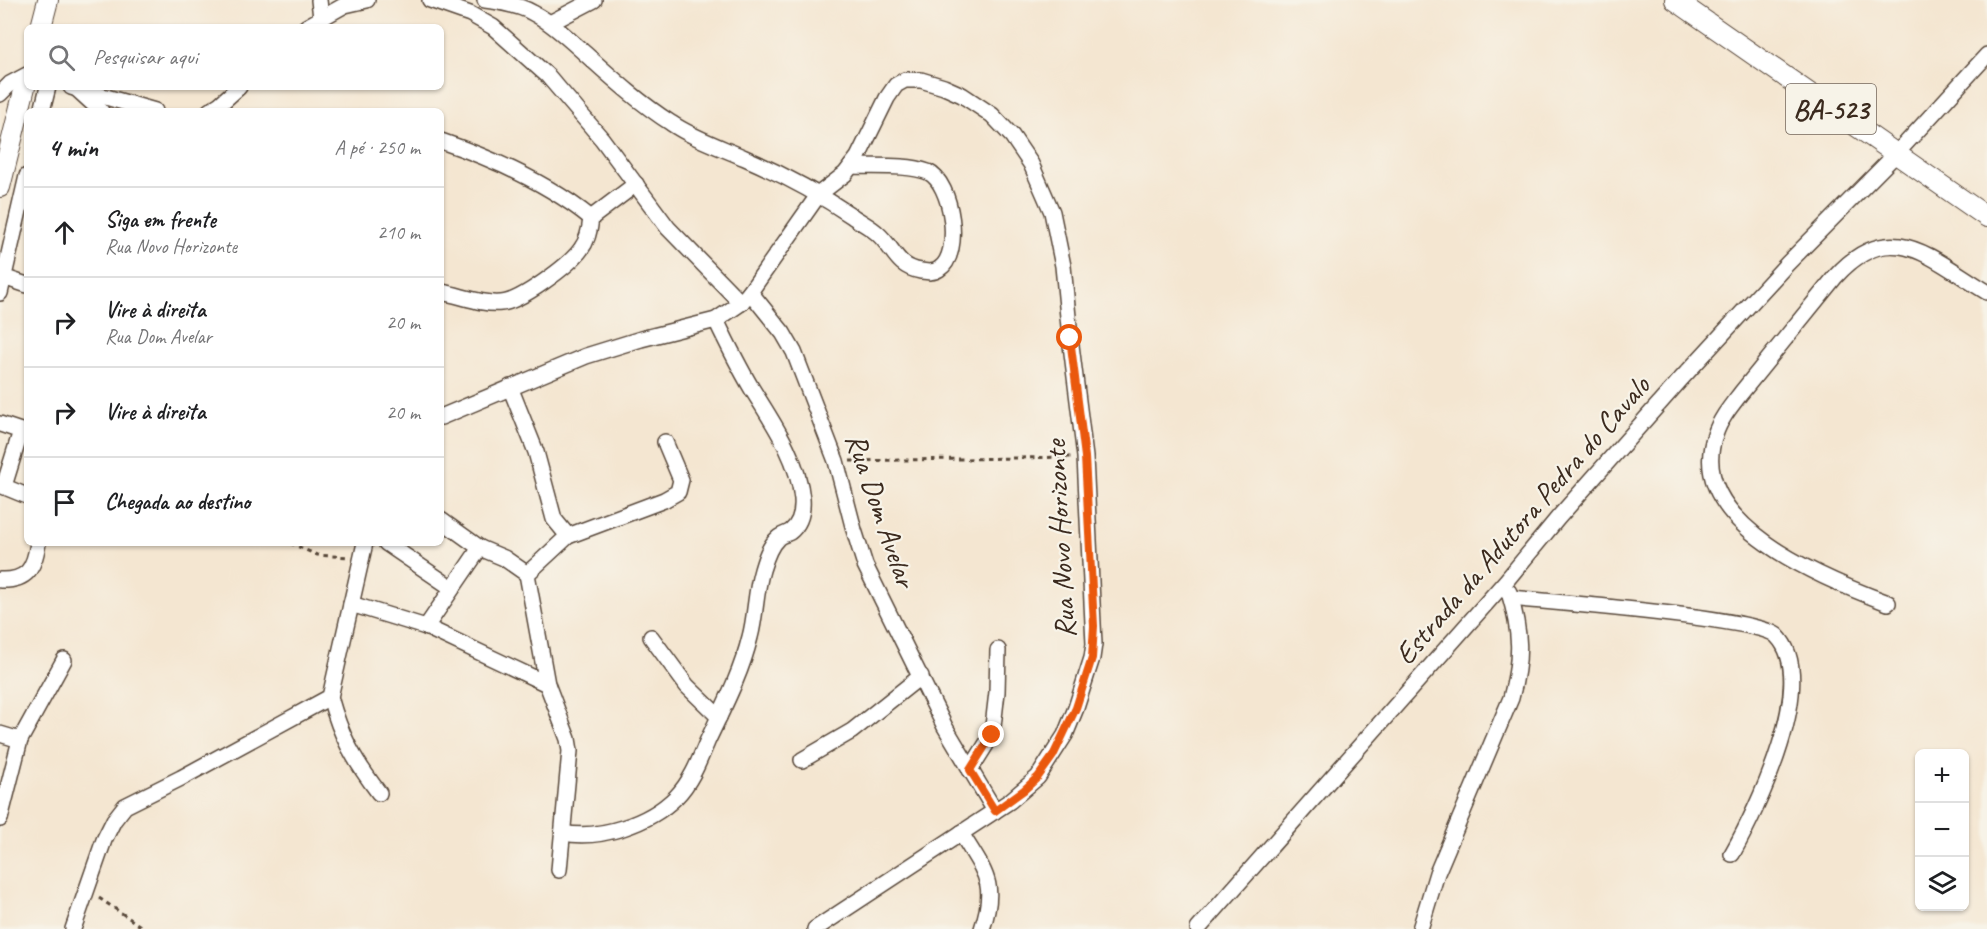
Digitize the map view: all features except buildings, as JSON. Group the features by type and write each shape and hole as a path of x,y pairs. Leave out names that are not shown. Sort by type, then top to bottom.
{"main road":[{"path":"42,24 48,0"},
{"name":"BA-523","path":"1675,0 1987,217"},
{"path":"0,187 24,89"}],"street":[{"path":"319,0 321,18"},
{"path":"311,24 345,5 367,0"},
{"name":"Rua Dom Avelar","path":"430,0 470,14 493,27 548,76 602,139 668,228 783,333 794,352 836,461 865,565 945,727 995,811"},
{"path":"444,409 617,346 716,321 746,298 819,194 845,174 851,166 916,169 930,173 938,180 945,195 950,212 953,241 948,257 940,268 931,272 916,270 903,264 879,234 819,194 748,159 690,135 672,124 629,92 550,23 533,12 485,0"},
{"path":"550,23 594,0"},
{"name":"Estrada da Adutora Pedra do Cavalo","path":"1198,929 1681,379 1786,264 1896,154 1987,55"},
{"path":"0,94 10,84 24,78"},
{"name":"Rua Novo Horizonte","path":"814,929 995,811 1038,777 1053,756 1076,708 1092,658 1094,626 1085,457 1063,266 1053,212 1031,164 1012,136 992,115 962,95 921,80 905,80 896,85 887,98 869,137 851,166"},
{"path":"43,108 47,90"},
{"path":"75,90 97,108"},
{"path":"80,90 144,108"},
{"path":"213,108 236,90"},
{"path":"444,142 541,184 559,194 591,218"},
{"path":"444,293 489,303 502,303 516,299 535,288 573,258 588,238 591,218 636,184"},
{"path":"0,293 2,276 24,188"},
{"path":"1888,603 1833,581 1802,565 1746,528 1728,509 1712,474 1711,457 1715,435 1728,411 1748,384 1835,277 1847,264 1864,252 1880,245 1897,244 1911,248 1927,255 1987,292"},
{"path":"2,276 24,284"},
{"path":"563,833 585,835 610,832 664,807 686,785 719,717 750,638 756,592 766,558 778,538 796,526 802,512 798,479 791,458 716,321"},
{"path":"510,387 536,452 554,519 568,537"},
{"path":"0,424 24,432 2,486 24,495"},
{"path":"526,574 568,537 664,500 678,492 681,480 665,442"},
{"path":"444,522 480,548 504,558 526,574 547,684 563,724 570,751 558,870"},
{"path":"0,580 15,581 28,572 36,556 38,546"},
{"path":"390,546 452,588"},
{"path":"426,627 480,548"},
{"path":"364,550 330,697 346,744 379,794"},
{"path":"1420,929 1437,873 1512,698 1519,669 1520,639 1506,581"},
{"path":"1511,598 1720,621 1755,627 1776,634 1786,648 1791,665 1791,689 1787,718 1778,754 1764,792 1732,854"},
{"path":"351,604 426,627 547,684"},
{"path":"651,637 687,686 719,717"},
{"path":"970,770 992,735 996,704 998,650"},
{"path":"0,819 5,774 20,740 64,660"},
{"path":"802,760 852,731 921,676"},
{"path":"74,929 104,840 114,820 125,806 330,697"},
{"path":"0,734 20,740"},
{"path":"961,833 986,877 990,891 982,929"}],"path":[{"path":"836,461 1085,457"},
{"path":"297,546 317,555 364,550"},
{"path":"87,890 145,929"}],"route":[{"path":"992,735 987,747 970,770 995,811 1038,777 1053,756 1076,708 1092,658 1094,626 1085,457 1070,338"}]}
